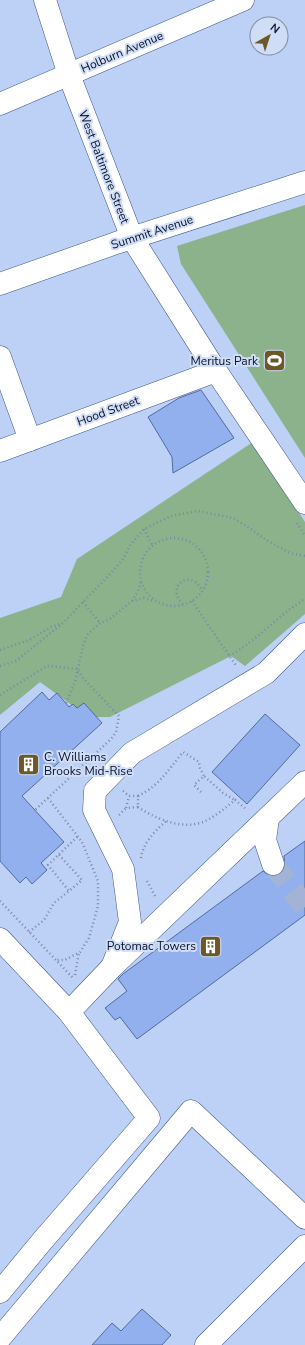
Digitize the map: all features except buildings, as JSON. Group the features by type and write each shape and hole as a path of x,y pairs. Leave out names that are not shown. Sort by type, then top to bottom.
{"street":[{"name":"West Baltimore Street","path":"45,0 69,75 132,238 216,371 305,503"},
{"name":"Holburn Avenue","path":"0,104 243,0"},
{"name":"Summit Avenue","path":"0,284 132,238 305,182"},
{"path":"0,357 30,440"},
{"name":"Hood Street","path":"0,451 216,371"},
{"path":"112,967 130,922 123,869 94,810 95,791 132,753 266,673 305,634"},
{"path":"69,1012 112,967 305,782"},
{"path":"268,818 265,840 273,864"},
{"path":"0,939 69,1012 149,1118 0,1292"},
{"path":"0,1338 191,1111 305,1218"},
{"path":"206,1345 305,1246"}],"path":[{"path":"0,668 24,656 64,622 111,574 123,559 131,544 144,529 171,516 198,511 233,518 266,540 290,553 305,556"},
{"path":"144,529 152,545"},
{"path":"132,601 144,598 166,606 177,606 192,601 202,591 208,578 208,564 202,552 191,542 178,537 164,538 152,545 142,558 139,573 141,582 144,590 156,602"},
{"path":"183,604 177,597 176,592 181,582 192,580 197,582 202,591"},
{"path":"66,703 75,682 87,635 100,623 110,619 132,601 141,582"},
{"path":"229,656 243,647 290,608 305,599"},
{"path":"192,601 248,685"},
{"path":"83,602 100,623"},
{"path":"0,650 29,640 64,622"},
{"path":"0,694 47,666 78,669"},
{"path":"35,810 111,739 116,732 119,716 82,677 78,669"},
{"path":"128,796 138,796 148,791 167,774 172,765 183,752 199,762 204,776 223,793 245,808"},
{"path":"109,776 115,780 128,796 126,808 138,807 166,821 183,824 203,822 215,815 234,800"},
{"path":"201,792 194,785 204,776"},
{"path":"138,796 138,807"},
{"path":"0,901 74,979 80,952 90,938 98,906 98,881 82,842 48,798"},
{"path":"141,860 146,845 154,831 166,821"},
{"path":"69,891 48,865 78,836"},
{"path":"29,932 44,920 54,903 82,880 59,855"},
{"path":"146,880 156,897"},
{"path":"56,960 65,960 80,952"}],"green space":[{"name":"Meritus Park","path":"305,205 305,458 181,264 177,246"},
{"path":"253,442 305,522 305,614 245,666 231,656 110,717 88,717 40,682 0,715 0,618 61,597 77,559"}],"tunnel":[{"path":"273,864 305,907"}],"place":[{"name":"Meritus Park","path":"274,361"},
{"name":"C. Williams Brooks Mid‐Rise","path":"29,764"},
{"name":"Potomac Towers","path":"211,946"}]}
